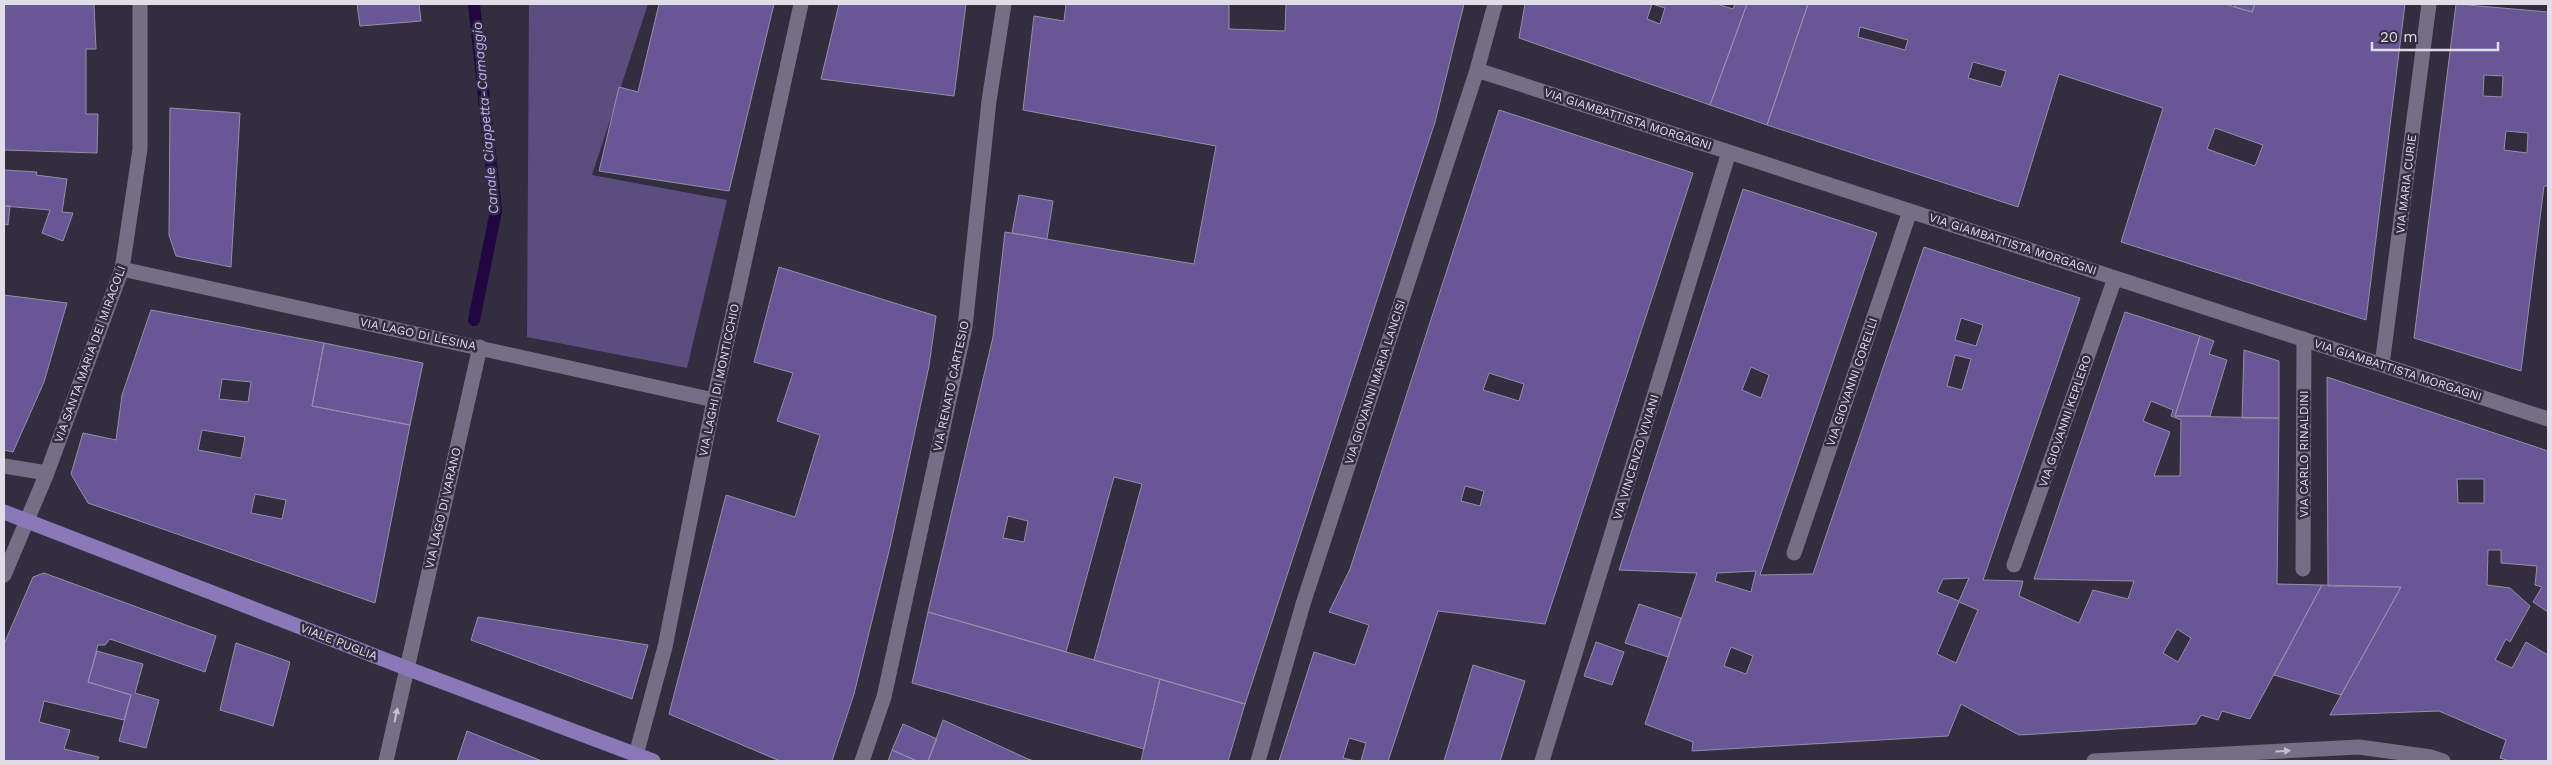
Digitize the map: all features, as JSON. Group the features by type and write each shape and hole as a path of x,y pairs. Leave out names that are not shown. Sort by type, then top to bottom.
{"main road":[{"name":"VIALE PUGLIA","path":"4,512 646,759"}],"street":[{"name":"VIA SANTA MARIA DEI MIRACOLI","path":"4,575 47,473 122,270 140,149 140,4"},
{"name":"VIA LAGHI DI MONTICCHIO","path":"646,759 665,647 714,400 801,4"},
{"name":"VIA RENATO CARTESIO","path":"862,761 884,697 965,327 989,101 1004,4"},
{"name":"VIA GIOVANNI MARIA LANCISI","path":"1258,761 1303,604 1477,70 1495,4"},
{"name":"VIA MARIA CURIE","path":"2382,365 2429,4"},
{"name":"VIA GIAMBATTISTA MORGAGNI","path":"1477,70 2548,419"},
{"name":"VIA VINCENZO VIVIANI","path":"1542,761 1729,152"},
{"name":"VIA GIOVANNI CORELLI","path":"1794,553 1910,211"},
{"name":"VIA LAGO DI LESINA","path":"122,270 480,347 714,400"},
{"name":"VIA GIOVANNI KEPLERO","path":"2014,565 2115,278"},
{"name":"VIA CARLO RINALDINI","path":"2303,570 2304,340"},
{"name":"VIA LAGO DI VARANO","path":"386,761 480,347"},
{"path":"4,466 47,473"},
{"path":"2094,761 2359,747 2431,756 2443,761"}],"shaded area":[{"path":"529,4 648,4 592,175 727,200 687,368 527,337"}],"building":[{"path":"4,4 94,4 96,49 86,49 86,114 98,114 97,153 4,150"},
{"path":"357,4 419,4 421,21 360,26"},
{"path":"659,4 774,4 729,191 599,171 619,87 638,92"},
{"path":"839,4 966,4 954,96 821,79"},
{"path":"1066,4 1229,4 1229,29 1285,31 1286,4 1464,4 1435,122 1245,704 1094,660 1142,484 1114,477 1066,652 928,612 993,337 1005,232 1194,264 1216,146 1023,110 1034,16 1064,21","holes":["1008,516 1028,521 1024,542 1003,538"]},
{"path":"1525,4 1652,4 1717,4 1733,9 1735,4 1747,4 1710,105 1519,38","holes":["1652,4 1665,8 1660,24 1647,19"]},
{"path":"1747,4 1808,4 1767,125 1710,105"},
{"path":"1808,4 2225,4 2252,12 2255,4 2405,4 2366,320 2121,242 2163,108 2059,74 2018,207 1767,125","holes":["1860,27 1908,40 1905,50 1858,37","1973,62 2006,71 2001,87 1968,78","2215,128 2263,145 2255,166 2207,149"]},
{"path":"2235,4 2255,4 2252,12 2234,7"},
{"path":"2456,4 2548,12 2548,186 2544,186 2521,371 2414,338","holes":["2484,75 2503,76 2502,97 2483,96","2506,131 2528,133 2527,153 2504,150"]},
{"path":"170,108 240,113 231,267 176,256 169,235"},
{"path":"1499,110 1693,173 1545,624 1438,611 1388,761 1361,761 1366,743 1349,738 1343,758 1356,761 1279,761 1314,652 1355,665 1369,625 1329,612 1350,569","holes":["1489,373 1524,384 1519,401 1483,390","1465,486 1484,491 1480,506 1461,501"]},
{"path":"4,170 37,172 36,175 67,179 62,212 73,213 63,241 42,233 50,210 4,206"},
{"path":"1743,189 1877,233 1760,575 1813,574 1924,247 2080,298 1983,580 2023,581 2019,596 2079,623 2093,590 2128,599 2134,581 2034,579 2125,312 2200,336 2175,416 2279,418 2277,584 2322,585 2250,719 2222,711 2218,720 2201,715 2196,724 2019,735 1961,704 1948,736 1692,751 1693,742 1645,724 1697,573 1619,570","holes":["1961,318 1983,325 1976,346 1955,340","1955,355 1971,359 1962,390 1947,386","1751,367 1769,375 1761,398 1742,390","2151,401 2173,410 2171,416 2181,420 2180,476 2154,476 2170,432 2143,421","1756,571 1751,592 1715,581 1717,573","1969,578 1959,601 1937,592 1943,579","1959,602 1978,610 1956,663 1937,654","2177,629 2191,638 2178,662 2163,653","1731,647 1753,656 1746,674 1724,666"]},
{"path":"1019,195 1053,201 1047,239 1012,233"},
{"path":"4,206 10,206 8,225 4,224"},
{"path":"779,267 936,316 929,366 890,547 854,694 832,761 780,761 669,714 726,495 795,517 820,435 777,421 793,373 754,362"},
{"path":"4,295 67,303 44,382 13,452 4,450"},
{"path":"151,310 324,343 312,406 410,425 375,603 88,503 71,474 83,433 116,440 122,395","holes":["222,379 251,382 248,402 219,399","202,430 245,437 241,458 198,450","255,494 286,500 282,519 251,513"]},
{"path":"2200,336 2214,341 2209,354 2227,360 2210,416 2175,416"},
{"path":"324,343 423,363 410,425 312,406"},
{"path":"2244,350 2279,361 2279,418 2242,418"},
{"path":"2327,377 2548,451 2548,612 2533,602 2542,587 2535,585 2537,566 2501,563 2501,550 2488,550 2487,585 2510,588 2530,606 2510,642 2506,639 2495,660 2512,668 2526,642 2548,655 2548,761 2510,761 2500,758 2506,740 2439,711 2330,715 2401,587 2328,586","holes":["2457,479 2484,479 2484,503 2458,503"]},
{"path":"44,573 216,636 205,672 110,639 105,645 98,645 88,682 131,695 124,720 44,701 39,722 70,730 64,749 99,757 97,761 4,761 4,644 33,577"},
{"path":"2322,585 2401,587 2341,695 2274,675"},
{"path":"1639,604 1681,618 1668,657 1625,643"},
{"path":"928,612 1160,679 1144,749 912,683"},
{"path":"478,617 648,645 632,699 471,640"},
{"path":"1596,642 1624,652 1612,685 1584,676"},
{"path":"236,643 290,662 273,726 220,710"},
{"path":"97,651 143,664 135,693 159,700 146,748 119,741 131,695 88,682"},
{"path":"1473,665 1525,681 1500,761 1444,761"},
{"path":"1160,679 1245,704 1228,761 1141,761"},
{"path":"943,720 1028,759 1034,761 928,761"},
{"path":"903,724 937,739 928,761 917,761 892,750"},
{"path":"467,731 542,761 457,761"},
{"path":"892,750 917,761 888,761"}],"waterway":[{"name":"Canale Ciappetta-Camaggio","path":"474,4 496,211 474,320"}]}
